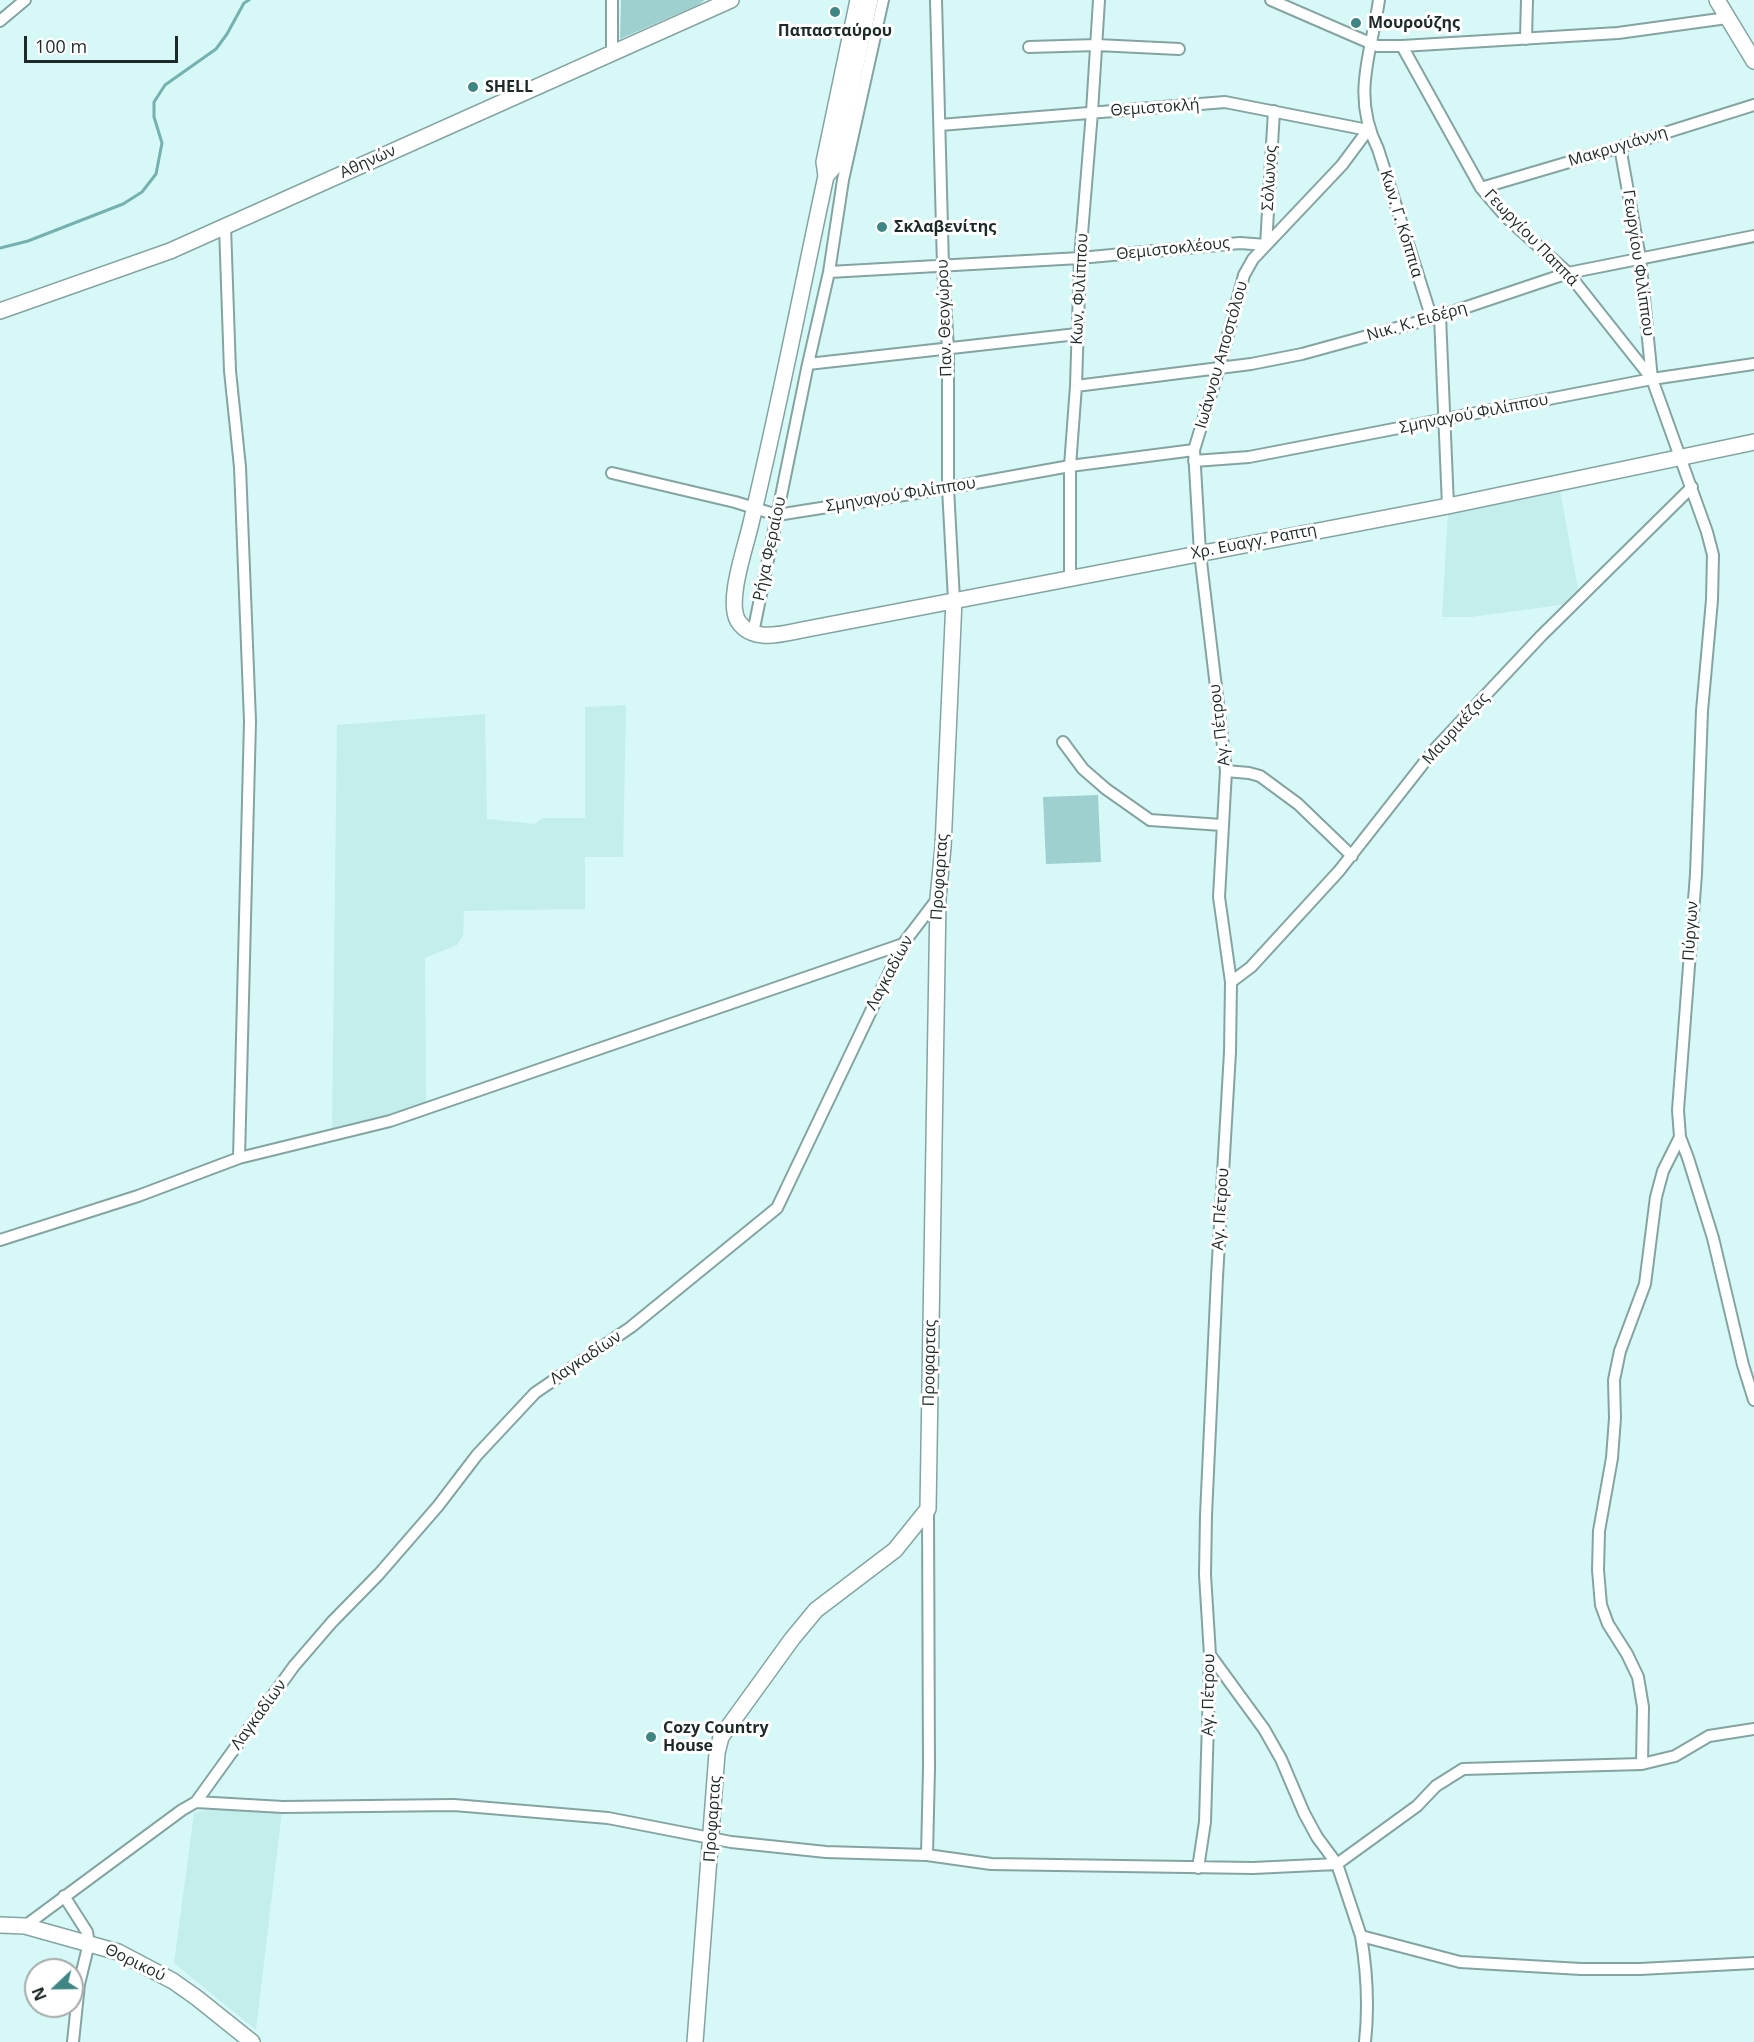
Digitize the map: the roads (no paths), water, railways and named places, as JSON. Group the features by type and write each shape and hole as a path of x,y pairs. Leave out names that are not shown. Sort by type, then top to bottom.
{"street":[{"path":"0,21 25,0"},
{"path":"612,0 612,52"},
{"name":"Αθηνών","path":"0,311 170,251 731,0"},
{"name":"Ρήγα Φεραίου","path":"858,0 824,162 826,176 736,588 734,605 739,622 753,633 808,364 830,272 843,180 883,0"},
{"name":"Ρήγα Φεραίου","path":"826,176 834,167 870,0"},
{"name":"Παν. Θεογώρου","path":"936,0 943,266 948,350 948,488 954,600"},
{"name":"Κων. Φιλίππου","path":"1070,578 1070,466 1076,386 1080,258 1099,0"},
{"path":"1271,0 1377,46 1618,33 1727,18"},
{"name":"Κων. Γ. Κόππια","path":"1379,0 1364,71 1364,107 1368,130 1378,149 1436,317 1448,506"},
{"path":"1526,39 1527,0"},
{"path":"1717,0 1754,62"},
{"path":"1029,47 1097,45 1179,49"},
{"name":"Γεωργίου Παππά","path":"1402,46 1481,188 1506,217 1568,273 1652,378 1680,458"},
{"name":"Θεμιστοκλή","path":"940,126 1225,102 1368,130"},
{"name":"Μακρυγιάννη","path":"1481,188 1754,105"},
{"name":"Σόλωνος","path":"1266,245 1274,111"},
{"name":"Ιωάννου Αποστόλου","path":"1200,553 1194,455 1244,275 1253,259 1342,165 1368,130"},
{"name":"Γεωργίου Φιλίππου","path":"1620,147 1641,258 1652,378"},
{"path":"826,176 843,180"},
{"path":"225,226 230,371 240,467 250,721 239,1158"},
{"name":"Νικ. Κ. Ειδέρη","path":"1076,386 1251,364 1302,354 1436,317 1568,273 1754,236"},
{"name":"Θεμιστοκλέους","path":"830,272 1080,258 1240,243 1266,245"},
{"path":"808,364 1077,334"},
{"name":"Σμηναγού Φιλίππου","path":"612,473 777,514 948,488 1070,466 1194,455 1250,457 1652,378 1754,364"},
{"name":"Χρ. Ευαγγ. Ραπτη","path":"753,633 762,636 792,632 1448,506 1754,442"},
{"name":"Πύργων","path":"1680,458 1692,487 1713,555 1712,600 1702,711 1696,874 1678,1110 1680,1137 1713,1238 1743,1365 1754,1400"},
{"name":"Μαυρικέζας","path":"1231,982 1251,967 1352,856 1434,750 1541,636 1692,487"},
{"name":"Αγ. Πέτρου","path":"1198,1868 1205,1822 1210,1655 1205,1575 1206,1515 1216,1277 1230,1052 1231,982 1220,897 1226,771 1200,553"},
{"name":"Προφαρτας","path":"696,2042 717,1754 721,1737 792,1639 816,1610 895,1550 928,1509 938,898 943,847 954,600"},
{"path":"1063,742 1083,769 1106,789 1150,820 1222,825"},
{"path":"1226,771 1260,776 1299,804 1352,856"},
{"name":"Λαγκαδίων","path":"196,1802 294,1666 332,1622 379,1574 438,1506 477,1455 535,1393 631,1327 777,1208 903,944 938,898"},
{"path":"0,1240 138,1196 239,1158 390,1121 903,944"},
{"path":"1642,1764 1643,1707 1638,1677 1608,1624 1601,1605 1598,1570 1599,1531 1612,1458 1615,1418 1614,1380 1620,1351 1646,1284 1656,1197 1663,1171 1680,1137"},
{"path":"927,1855 928,1509"},
{"path":"1210,1655 1264,1728 1281,1759 1304,1813 1317,1837 1337,1864 1361,1936 1366,1968 1368,2011 1365,2042"},
{"path":"25,1926 196,1802 283,1807 454,1805 608,1818 711,1838 826,1852 927,1855 991,1864 1253,1868 1337,1864 1417,1806 1436,1786 1463,1769 1642,1764 1675,1756 1709,1736 1754,1729"},
{"path":"64,1896 87,1932 89,1943 79,1984 73,2042"},
{"name":"Θορικού","path":"0,1925 25,1926 118,1952 173,1981 252,2042"},
{"path":"1361,1936 1460,1962 1593,1969 1754,1964"}],"waterway":[{"path":"0,248 28,241 123,204 142,192 156,174 162,143 154,117 154,102 165,85 216,49 244,3 249,0"}],"place":[{"name":"Παπασταύρου","path":"835,12"},
{"name":"Μουρούζης","path":"1356,23"},
{"name":"SHELL","path":"473,87"},
{"name":"Σκλαβενίτης","path":"882,227"},
{"name":"Cozy Country House","path":"651,1737"}]}
